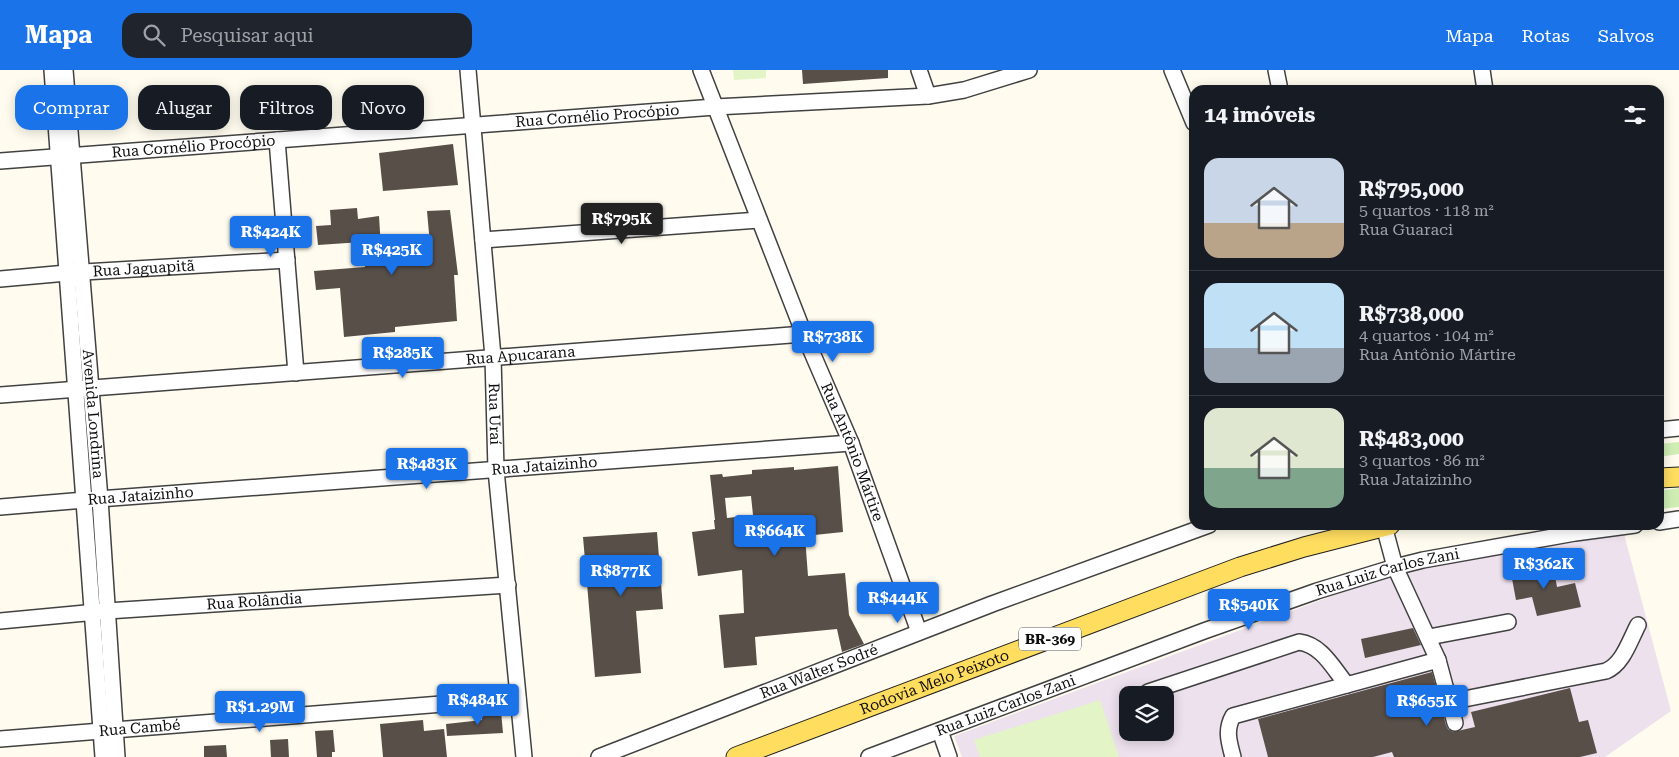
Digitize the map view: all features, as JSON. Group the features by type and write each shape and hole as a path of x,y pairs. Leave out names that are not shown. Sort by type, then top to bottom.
{"main road":[{"path":"1664,478 1679,477"},
{"name":"Rodovia Melo Peixoto","path":"736,757 1240,567 1304,547 1371,530"}],"street":[{"name":"Avenida Londrina","path":"52,70 65,156 84,389 108,730 103,757"},
{"name":"Avenida Londrina","path":"65,70 65,156"},
{"name":"Rua Uraí","path":"468,70 493,357 496,470 524,757"},
{"name":"Rua Antônio Mártire","path":"701,70 804,334 851,444 919,632"},
{"path":"919,70 928,96"},
{"name":"Rua Cornélio Procópio","path":"0,161 715,107 928,96 964,90 1029,70"},
{"path":"1172,70 1189,112"},
{"path":"1276,70 1279,85"},
{"path":"1482,70 1484,85"},
{"path":"277,140 296,373"},
{"path":"482,240 760,220"},
{"name":"Rua Jaguapitã","path":"0,279 286,260"},
{"name":"Rua Apucarana","path":"0,395 804,334"},
{"path":"1664,430 1679,428"},
{"name":"Rua Jataizinho","path":"0,507 851,444"},
{"path":"1664,521 1679,519"},
{"name":"Rua Walter Sodré","path":"599,757 1029,590 1195,530"},
{"path":"1388,530 1395,567 1438,660 1455,723"},
{"name":"Rua Luiz Carlos Zani","path":"869,757 1204,631 1317,591 1423,560 1598,530"},
{"name":"Rua Rolândia","path":"0,621 100,612 508,585"},
{"path":"1429,637 1508,622"},
{"path":"1449,702 1612,669 1622,656 1638,625"},
{"path":"1166,686 1299,642 1308,643 1319,650 1347,685"},
{"path":"1233,757 1228,737 1228,724 1233,716 1438,660"},
{"name":"Rua Cambé","path":"0,739 518,698"},
{"name":"Avenida Londrina","path":"108,730 117,757"},
{"path":"940,731 949,757"}],"shaded area":[{"path":"1624,534 1671,711 1605,757 962,757 954,736 1375,580 1419,568"}],"green space":[{"path":"733,70 766,70 766,78 734,80"},
{"path":"1679,442 1679,454 1664,456 1664,444"},
{"path":"1679,488 1679,507 1664,508 1664,490"},
{"path":"1100,700 1119,757 980,757 974,740"}],"building":[{"path":"802,70 888,70 888,78 803,84"},
{"path":"453,144 458,185 383,191 379,153"},
{"path":"357,208 358,219 379,216 381,248 430,245 427,211 450,210 458,275 454,275 457,321 395,327 395,332 344,337 340,288 316,290 314,271 365,267 362,242 318,245 316,226 331,225 330,210"},
{"path":"838,466 843,532 805,536 808,576 845,573 849,615 864,644 842,652 837,629 755,637 757,665 724,668 719,615 744,613 742,570 698,576 692,532 715,529 710,475 722,474 723,477 752,474 752,470 794,467 794,470","holes":["751,496 753,515 727,518 725,498"]},
{"path":"657,532 663,609 636,611 641,673 595,677 583,537"},
{"path":"1539,563 1541,574 1554,571 1557,587 1575,583 1581,607 1537,616 1532,597 1516,600 1510,568"},
{"path":"1413,628 1421,645 1365,658 1361,639"},
{"path":"1432,672 1446,725 1453,732 1475,727 1471,712 1570,688 1579,722 1588,720 1597,753 1580,757 1394,757 1392,752 1373,757 1268,757 1258,719"},
{"path":"501,711 503,733 447,736 446,724 482,720 480,712"},
{"path":"423,720 424,731 444,729 447,757 383,757 380,724"},
{"path":"333,730 335,752 332,752 332,757 317,757 315,731"},
{"path":"288,739 289,757 271,757 270,740"},
{"path":"226,745 227,757 204,757 204,746"}]}
